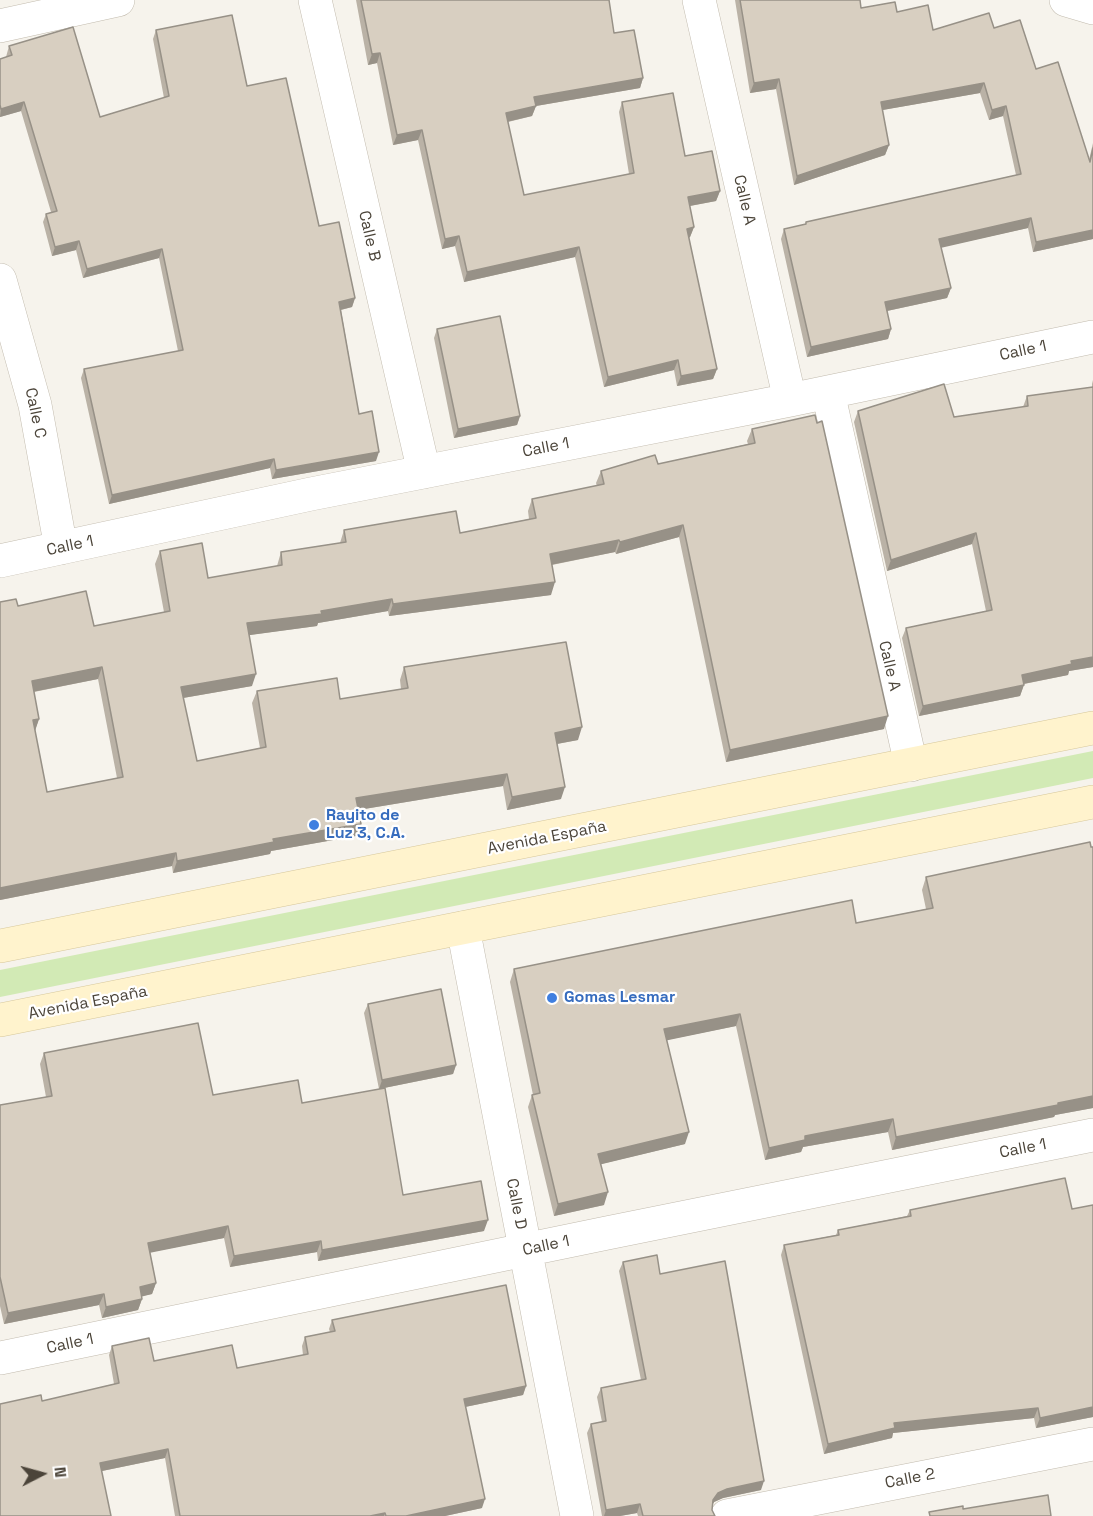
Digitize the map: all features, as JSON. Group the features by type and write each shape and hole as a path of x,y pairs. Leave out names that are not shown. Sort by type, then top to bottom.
{"main road":[{"name":"Avenida España","path":"0,946 1093,728"},
{"name":"Avenida España","path":"0,1020 1093,802"}],"street":[{"path":"0,26 118,0"},
{"name":"Calle B","path":"315,0 424,472"},
{"name":"Calle A","path":"699,0 790,400"},
{"path":"1066,0 1093,8"},
{"name":"Calle C","path":"0,280 35,405 61,548"},
{"name":"Calle 1","path":"0,561 311,494 790,400 1093,337"},
{"name":"Calle A","path":"828,392 911,765"},
{"name":"Calle D","path":"463,928 577,1516"},
{"name":"Calle 1","path":"0,1358 1093,1135"},
{"name":"Calle 2","path":"727,1516 1093,1444"}],"green space":[{"path":"1093,751 1093,778 0,997 0,970"}],"building":[{"path":"361,0 609,0 614,33 634,30 643,78 534,97 536,106 506,113 524,195 634,173 622,102 673,93 685,156 712,151 720,191 688,197 694,227 687,229 717,369 681,376 678,360 608,377 579,247 467,272 459,236 445,239 422,130 397,135 380,53 372,54"},
{"path":"740,0 860,0 861,8 895,2 897,12 928,5 933,30 989,13 994,28 1020,20 1036,69 1058,62 1090,162 1093,148 1093,230 1036,242 1031,218 939,239 951,288 885,302 891,329 811,347 784,229 806,224 806,222 1021,174 1006,106 992,110 984,83 881,102 889,145 797,176 779,79 754,83"},
{"path":"232,15 247,86 286,78 319,226 339,222 355,298 339,302 359,414 372,411 379,452 276,470 274,459 112,495 84,369 183,350 162,249 87,269 79,241 55,247 46,214 57,211 24,102 1,109 0,59 12,55 9,46 73,27 100,117 169,96 156,30"},
{"path":"500,316 520,416 458,429 437,329"},
{"path":"944,384 954,417 1028,406 1027,396 1093,387 1093,657 1022,675 1024,685 923,706 906,628 992,610 976,533 891,560 858,411"},
{"path":"815,415 817,423 822,421 888,716 730,750 683,525 620,542 619,540 550,554 555,582 393,604 392,599 321,611 322,614 247,623 256,674 181,687 197,761 266,747 257,691 337,678 340,699 408,688 404,667 566,642 582,727 555,733 565,787 512,797 507,774 356,798 361,824 273,839 274,842 177,861 176,853 0,888 0,602 16,599 18,606 86,591 94,626 170,611 160,551 202,543 208,578 282,565 281,552 346,542 344,530 456,511 460,533 536,518 532,499 604,484 601,471 655,455 658,464 755,443 752,429","holes":["102,667 123,777 47,792 33,720 39,719 32,681"]},
{"path":"1090,842 1093,847 1093,1096 896,1137 893,1119 805,1136 805,1140 769,1148 740,1014 664,1029 689,1132 598,1154 608,1192 558,1204 532,1095 540,1093 514,969 852,900 856,923 933,908 926,877"},
{"path":"441,989 456,1065 382,1080 368,1004"},
{"path":"198,1023 213,1095 298,1080 302,1103 385,1088 403,1195 481,1181 488,1220 322,1250 321,1241 234,1256 228,1226 148,1243 156,1283 140,1287 142,1299 106,1307 104,1294 8,1313 0,1277 0,1105 52,1096 44,1053"},
{"path":"1065,1178 1072,1209 1093,1205 1093,1407 1040,1418 1038,1408 894,1423 895,1428 828,1444 784,1245 839,1235 838,1230 911,1216 910,1210"},
{"path":"657,1255 660,1274 725,1261 764,1481 718,1493 713,1500 712,1510 715,1516 643,1516 640,1504 606,1510 591,1424 606,1421 601,1388 646,1379 623,1262"},
{"path":"506,1285 526,1386 464,1399 485,1499 406,1516 386,1516 385,1513 370,1516 180,1516 168,1449 100,1463 111,1516 0,1516 0,1404 41,1395 42,1401 119,1383 112,1346 149,1338 154,1361 232,1345 237,1368 308,1354 305,1337 335,1331 332,1320"},
{"path":"1048,1495 1051,1516 930,1516 929,1512 963,1506 963,1509"}],"place":[{"name":"Rayito de Luz 3, C.A.","path":"314,825"},
{"name":"Gomas Lesmar","path":"552,998"}]}
